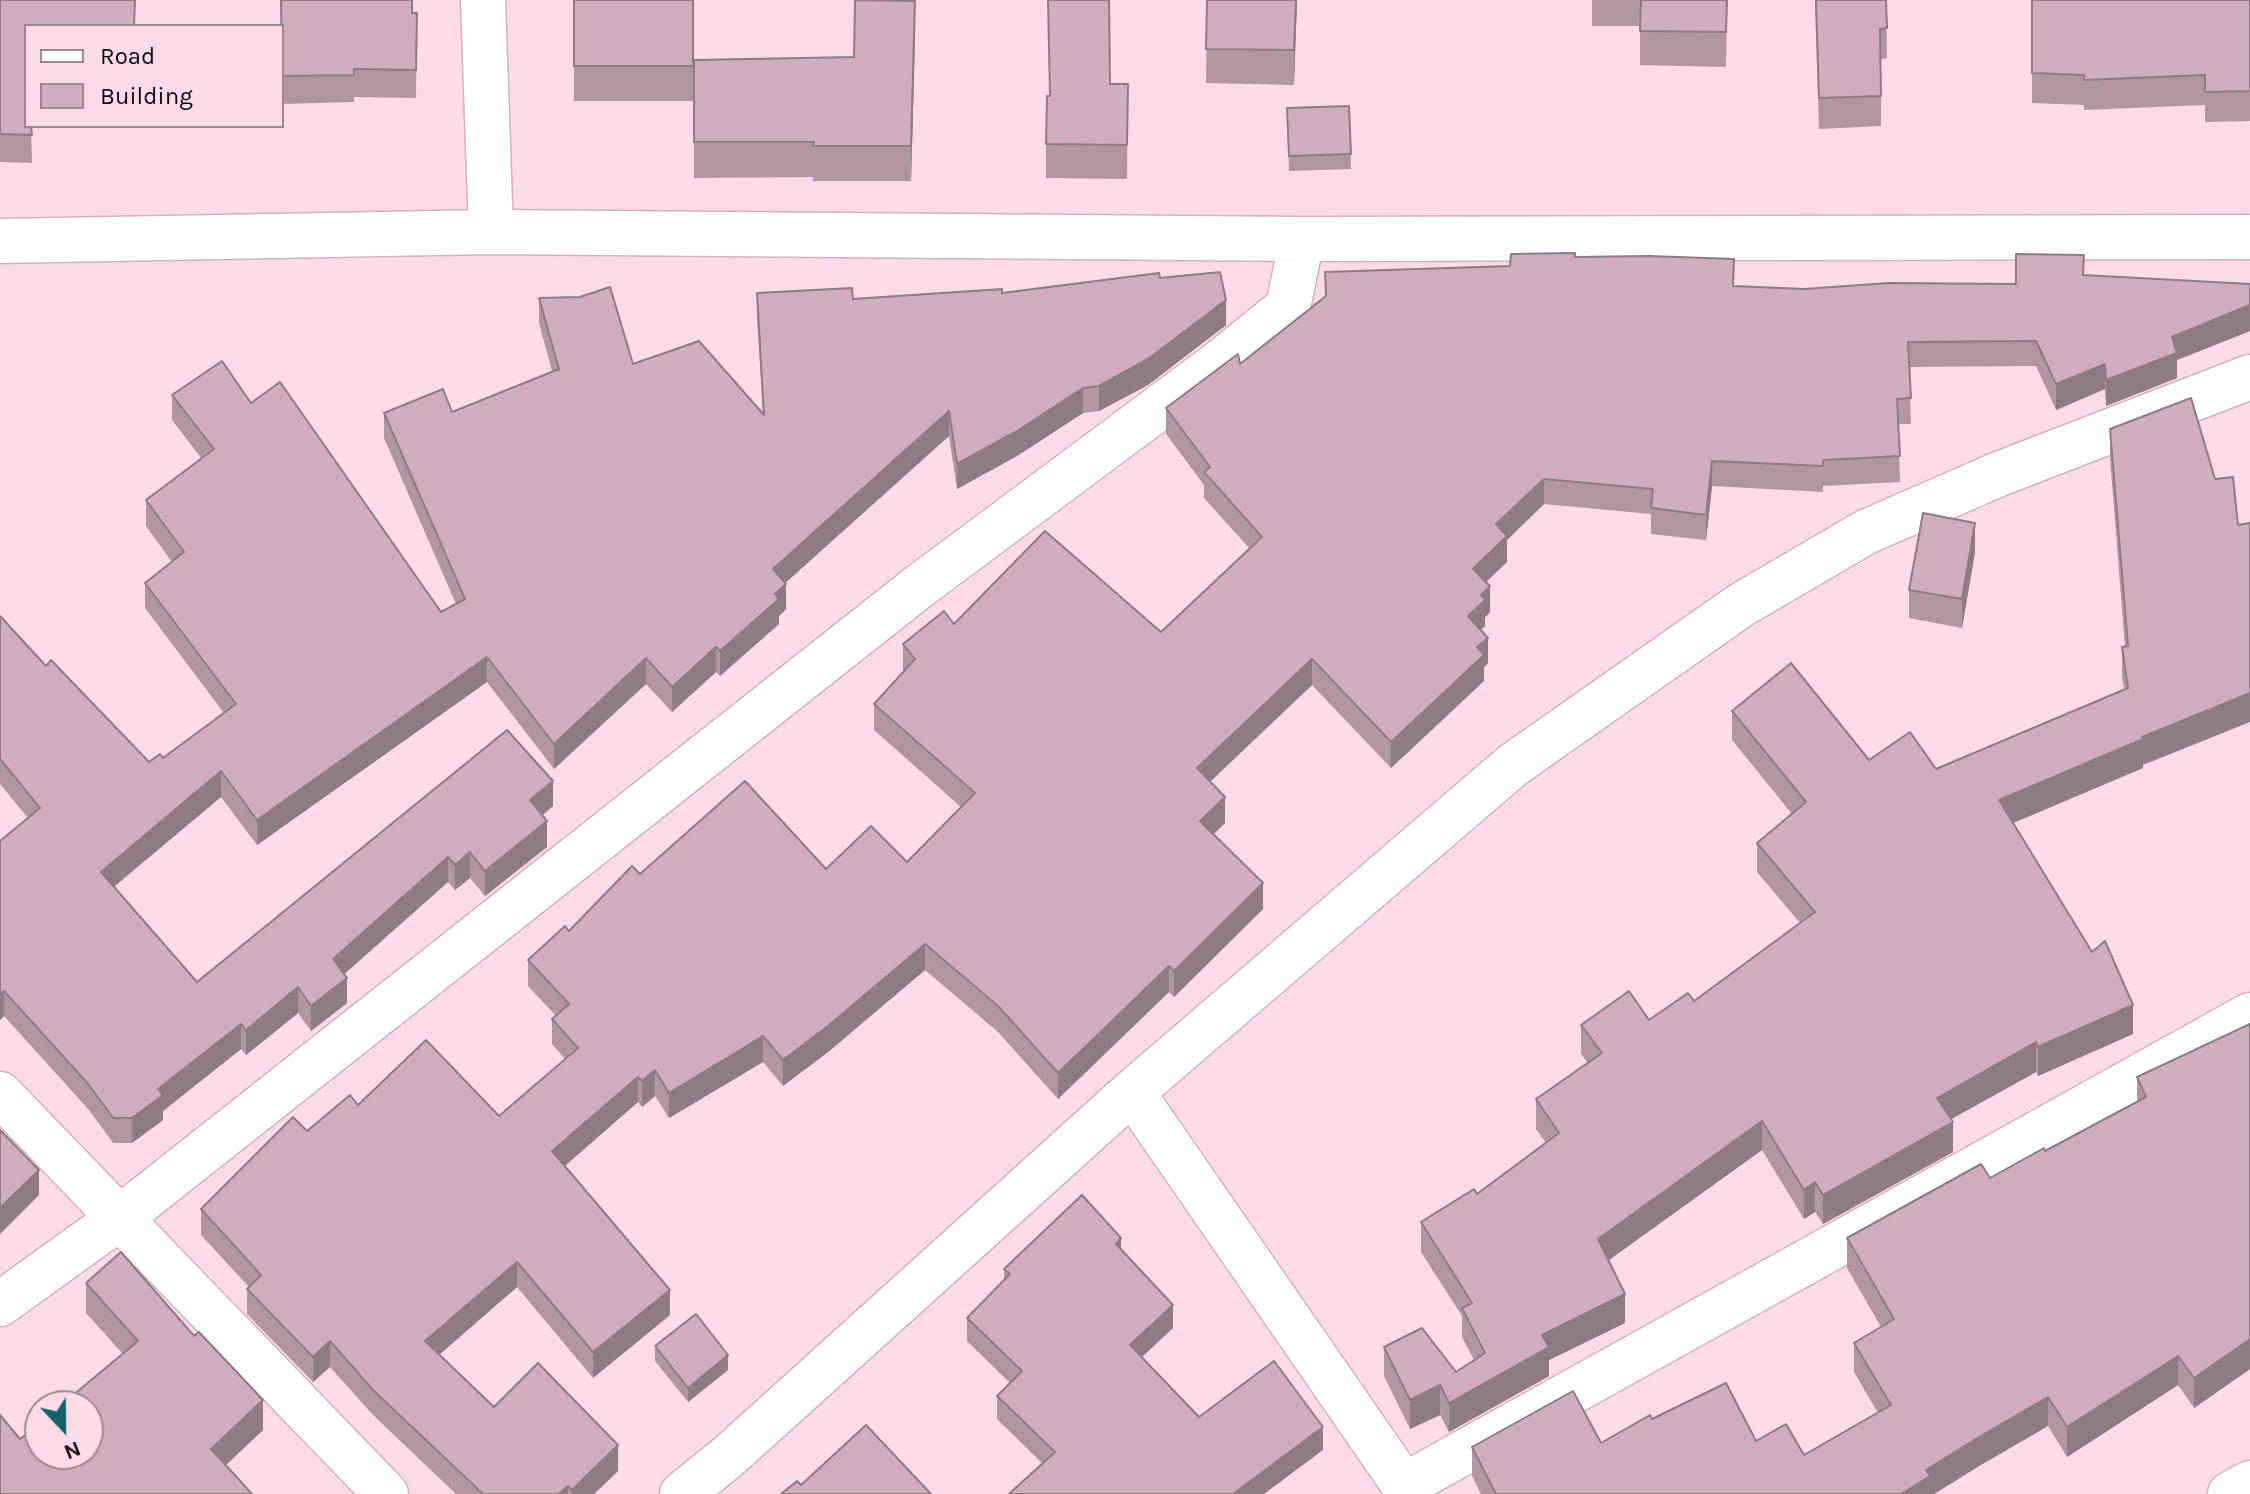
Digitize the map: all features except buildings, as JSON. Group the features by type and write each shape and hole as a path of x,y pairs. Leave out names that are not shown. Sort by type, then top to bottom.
{"street":[{"path":"483,0 491,232"},
{"path":"0,241 491,232 1302,239 2250,237"},
{"path":"0,1304 121,1217 904,598 1215,366 1288,307 1302,239"},
{"path":"682,1494 742,1444 1132,1092 1513,765 1741,605 1866,532 1999,474 2250,377"},
{"path":"1132,1092 1407,1489 2250,1015"},
{"path":"0,1094 386,1494"},
{"path":"2230,1494 2250,1483"}]}
